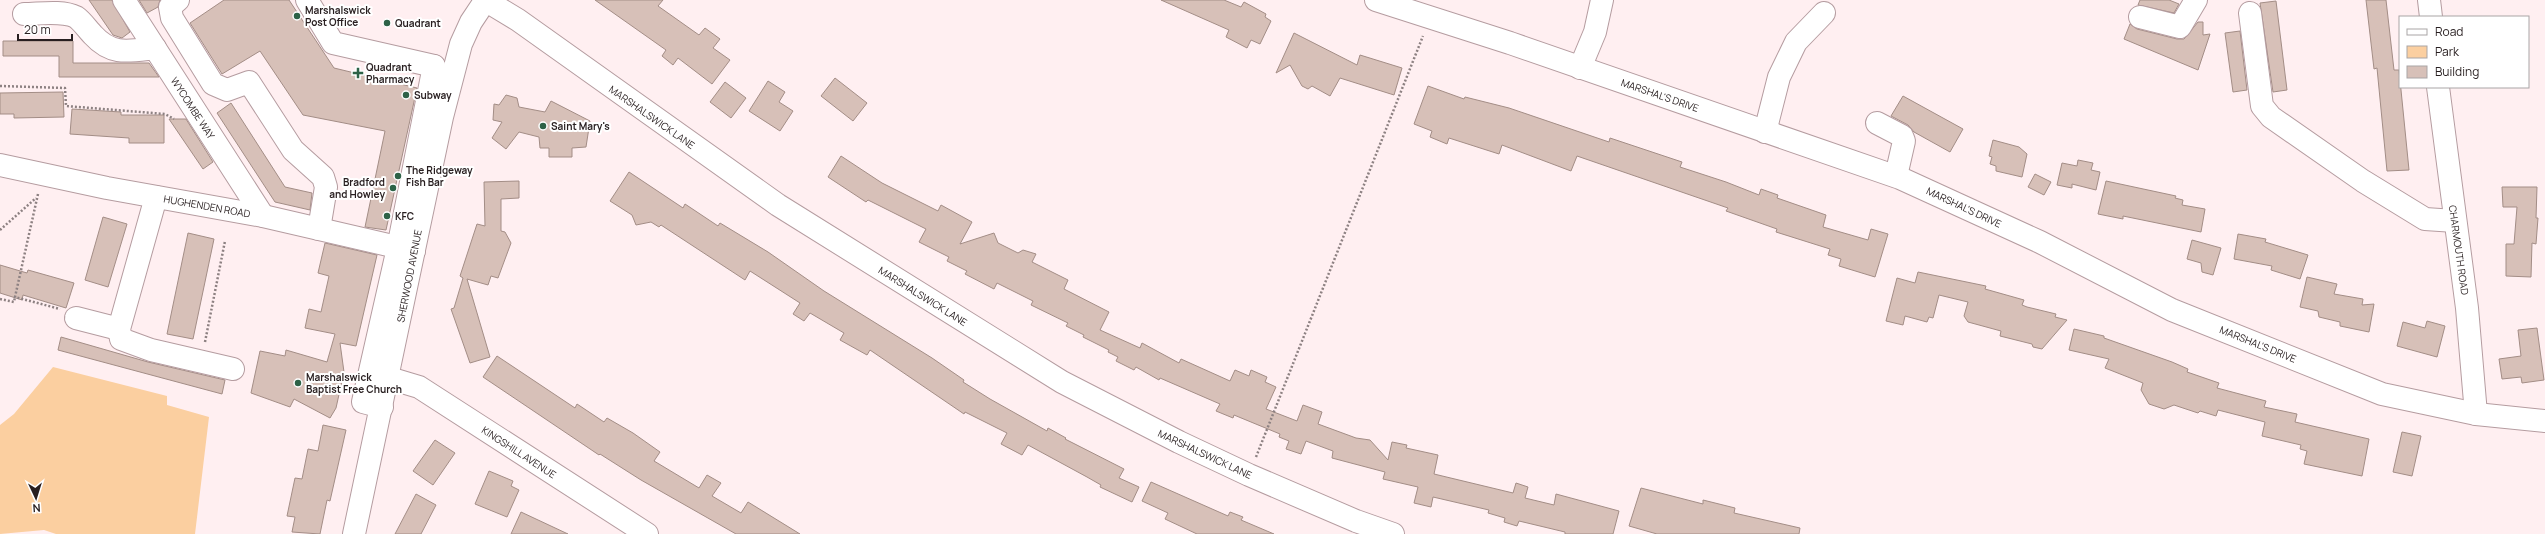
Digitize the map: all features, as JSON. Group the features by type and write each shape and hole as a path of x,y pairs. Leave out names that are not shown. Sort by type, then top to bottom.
{"street":[{"name":"WYCOMBE WAY","path":"124,0 263,216"},
{"path":"178,0 170,7 172,18 213,84 227,90 249,82 293,150 323,177 326,187 319,229"},
{"path":"307,0 333,43 438,62"},
{"name":"SHERWOOD AVENUE","path":"354,534 389,378 406,250 438,62 471,22 485,0"},
{"name":"MARSHALSWICK LANE","path":"485,0 518,20 778,205 1048,374 1179,442 1249,475 1356,521 1393,534"},
{"name":"MARSHAL'S DRIVE","path":"1376,0 1431,17 1896,176 2040,242 2172,310 2382,394 2476,414 2545,421"},
{"path":"1580,68 1595,32 1602,0"},
{"path":"2140,17 2180,28 2196,0"},
{"path":"2430,0 2431,16"},
{"path":"1765,132 1779,77 1796,42 1824,13"},
{"path":"2250,13 2262,106 2271,117 2363,181 2426,219 2455,221"},
{"path":"24,14 70,15 77,18 102,45 114,50 155,48"},
{"name":"CHARMOUTH ROAD","path":"2438,88 2467,308 2476,414"},
{"path":"1878,123 1902,136 1904,141 1896,176"},
{"name":"HUGHENDEN ROAD","path":"0,164 156,197 263,216 406,250"},
{"path":"156,197 119,329 121,339 129,343 233,370"},
{"path":"382,407 363,402 406,250"},
{"path":"76,318 119,329"},
{"name":"KINGSHILL AVENUE","path":"389,378 420,387 647,534"}],"path":[{"path":"1249,475 1431,17"},
{"path":"0,86 65,88 66,106 165,114 174,119"},
{"path":"0,299 14,302 42,174"},
{"path":"0,230 37,198"},
{"path":"201,362 225,241"},
{"path":"15,297 70,312 76,318"}],"green space":[{"path":"53,367 167,396 167,405 209,417 195,534 56,534 44,530 0,534 0,425 14,414"}],"building":[{"path":"89,0 112,0 130,32 122,38 113,35"},
{"path":"139,0 160,0 158,7 147,13"},
{"path":"224,0 289,0 334,68 417,88 386,230 365,227 385,131 303,115 260,51 222,74 190,23"},
{"path":"595,0 663,0 658,6 699,35 705,28 720,39 713,48 730,60 712,84 678,58 673,65 662,56 666,50"},
{"path":"1161,0 1224,0 1241,7 1244,2 1266,14 1265,17 1271,21 1260,44 1251,40 1247,48 1226,37 1229,30"},
{"path":"2140,0 2169,0 2179,4 2174,13 2138,5"},
{"path":"2366,0 2386,0 2394,70 2399,70 2399,88 2401,88 2409,170 2387,171 2377,68 2374,69"},
{"path":"2276,1 2287,90 2273,92 2260,3"},
{"path":"2198,22 2203,22 2203,35 2210,34 2198,70 2124,39 2130,24 2137,29 2177,39 2184,39"},
{"path":"2240,31 2247,90 2233,92 2225,33"},
{"path":"1294,33 1357,65 1360,55 1402,68 1394,95 1340,78 1330,96 1312,86 1308,89 1302,86 1290,65 1276,73"},
{"path":"3,41 73,41 73,63 149,63 159,77 59,77 59,56 3,56"},
{"path":"835,78 867,103 853,121 821,96"},
{"path":"768,81 785,92 779,102 793,111 780,131 749,111"},
{"path":"725,82 746,98 731,118 710,102"},
{"path":"1428,86 1464,99 1465,97 1509,108 1609,142 1610,138 1682,162 1680,167 1726,182 1759,195 1761,189 1778,195 1777,198 1826,215 1823,227 1868,240 1871,229 1888,234 1875,277 1839,266 1841,259 1828,255 1830,249 1776,232 1777,229 1726,211 1728,208 1577,156 1571,171 1502,145 1499,154 1449,138 1447,144 1430,137 1432,131 1414,124"},
{"path":"63,92 64,117 14,118 14,114 0,114 0,93"},
{"name":"Saint Mary's","path":"506,95 517,98 519,107 545,112 551,101 590,121 586,147 572,148 572,157 549,157 549,148 540,148 539,137 519,132 506,149 492,138 502,122 493,120 494,104 499,105"},
{"path":"1903,96 1963,129 1950,152 1914,132 1908,125 1891,116"},
{"path":"231,103 285,187 312,193 310,210 275,202 217,113"},
{"path":"72,109 121,112 121,115 164,115 164,143 129,143 129,138 70,134"},
{"path":"169,119 186,119 213,162 203,169"},
{"path":"1993,140 2019,147 2027,154 2022,177 1996,171 1996,166 1990,164 1992,157 1989,156"},
{"path":"841,156 882,183 938,211 941,205 972,222 960,244 994,233 998,243 1018,253 1023,250 1036,254 1032,262 1068,280 1064,289 1109,312 1100,330 1140,348 1142,343 1179,363 1181,359 1230,381 1235,370 1249,376 1251,370 1267,377 1265,382 1276,387 1266,409 1297,421 1303,405 1322,412 1318,424 1356,438 1370,440 1388,460 1392,442 1407,445 1406,448 1438,455 1434,474 1513,493 1516,483 1528,487 1525,498 1554,505 1556,494 1619,511 1613,534 1565,534 1565,532 1519,521 1517,526 1504,522 1505,518 1488,513 1489,510 1433,497 1431,507 1414,503 1418,487 1383,479 1385,472 1332,458 1333,451 1306,441 1301,454 1286,449 1289,441 1279,437 1280,434 1234,415 1233,418 1216,411 1220,404 1160,378 1159,380 1136,367 1134,370 1116,361 1118,357 1108,352 1109,350 1083,337 1084,335 1066,326 1068,323 1031,305 1033,301 997,283 994,289 965,274 967,271 947,261 949,257 919,242 926,229 868,200 866,202 828,177"},
{"path":"2078,160 2093,163 2091,170 2100,172 2096,190 2072,184 2072,188 2057,185 2062,163 2077,166"},
{"path":"629,172 683,208 685,204 718,226 720,223 768,252 824,291 932,358 964,380 963,382 990,399 1047,431 1048,428 1066,438 1065,439 1124,469 1119,478 1139,487 1132,502 1100,487 1101,485 1028,445 1022,455 1001,444 1007,433 965,412 964,414 870,350 867,355 840,340 844,333 810,313 804,321 793,314 800,303 750,271 745,280 661,225 659,227 651,222 636,225 632,215 610,201"},
{"path":"2035,174 2051,182 2044,195 2028,187"},
{"path":"519,181 519,198 501,199 501,231 505,232 511,243 498,278 491,276 488,285 467,279 490,357 470,363 451,309 454,308 463,278 460,276 477,224 485,226 484,182"},
{"path":"2106,181 2176,196 2175,198 2183,200 2182,205 2205,209 2201,232 2123,216 2123,219 2098,214"},
{"path":"2502,187 2537,187 2536,218 2538,218 2536,244 2532,243 2531,277 2506,276 2506,244 2514,244 2517,207 2503,207"},
{"path":"103,217 127,224 108,287 85,280"},
{"path":"188,233 214,239 193,339 167,334"},
{"path":"2238,234 2266,239 2265,242 2308,255 2300,279 2271,270 2272,266 2234,259"},
{"path":"2192,240 2221,248 2213,275 2202,272 2201,263 2187,259"},
{"path":"325,243 377,255 356,346 340,343 344,372 336,408 330,418 294,399 290,407 251,393 260,351 285,356 286,350 327,362 335,334 305,328 309,309 321,312 329,276 318,273"},
{"path":"0,265 27,273 28,270 74,283 66,308 23,295 22,300 0,293"},
{"path":"1918,272 1986,286 1985,289 2024,300 2022,305 2056,314 2055,317 2067,320 2042,349 2033,347 2032,344 2000,336 2001,331 1968,322 1964,316 1968,302 1939,295 1933,318 1929,317 1927,322 1905,316 1903,325 1886,321 1897,278 1915,283"},
{"path":"2307,277 2337,284 2334,294 2363,299 2362,305 2374,304 2369,332 2340,326 2340,322 2319,317 2318,311 2300,307"},
{"path":"2427,321 2445,326 2437,357 2397,346 2403,322 2425,328"},
{"path":"2537,328 2544,380 2522,383 2521,377 2502,379 2499,359 2521,356 2518,330"},
{"path":"2074,329 2104,336 2104,338 2172,362 2188,369 2187,372 2219,383 2217,388 2266,401 2264,407 2297,414 2295,422 2369,439 2362,476 2304,464 2307,451 2300,449 2301,445 2262,436 2265,422 2218,410 2216,416 2200,411 2198,413 2174,405 2164,409 2149,404 2141,390 2143,383 2105,368 2109,359 2069,350"},
{"path":"61,337 148,362 225,380 222,394 58,350"},
{"path":"497,356 575,408 577,404 604,422 607,418 633,433 660,452 654,461 699,488 707,475 721,483 712,496 741,513 748,502 800,534 736,534 641,480 600,454 599,455 483,377"},
{"path":"323,425 346,430 330,501 327,500 320,534 292,532 295,517 287,516 295,478 302,479 308,449 318,451"},
{"path":"2402,432 2421,436 2412,476 2393,472"},
{"path":"435,440 455,453 433,485 413,471"},
{"path":"489,471 513,481 511,486 519,490 507,517 475,504"},
{"path":"1151,482 1228,516 1230,512 1243,517 1241,520 1274,534 1197,534 1165,519 1168,513 1142,501"},
{"path":"1641,488 1703,504 1703,500 1735,508 1734,513 1800,528 1799,534 1657,534 1629,526"},
{"path":"416,494 436,505 421,534 395,534"},
{"path":"521,512 568,534 511,534"}],"place":[{"name":"Marshalswick Post Office","path":"297,16"},
{"name":"Quadrant","path":"387,23"},
{"name":"Quadrant Pharmacy","path":"358,73"},
{"name":"Subway","path":"406,95"},
{"name":"Saint Mary's","path":"543,126"},
{"name":"The Ridgeway Fish Bar","path":"398,176"},
{"name":"Bradford and Howley","path":"393,188"},
{"name":"KFC","path":"387,216"},
{"name":"Marshalswick Baptist Free Church","path":"298,383"}]}
